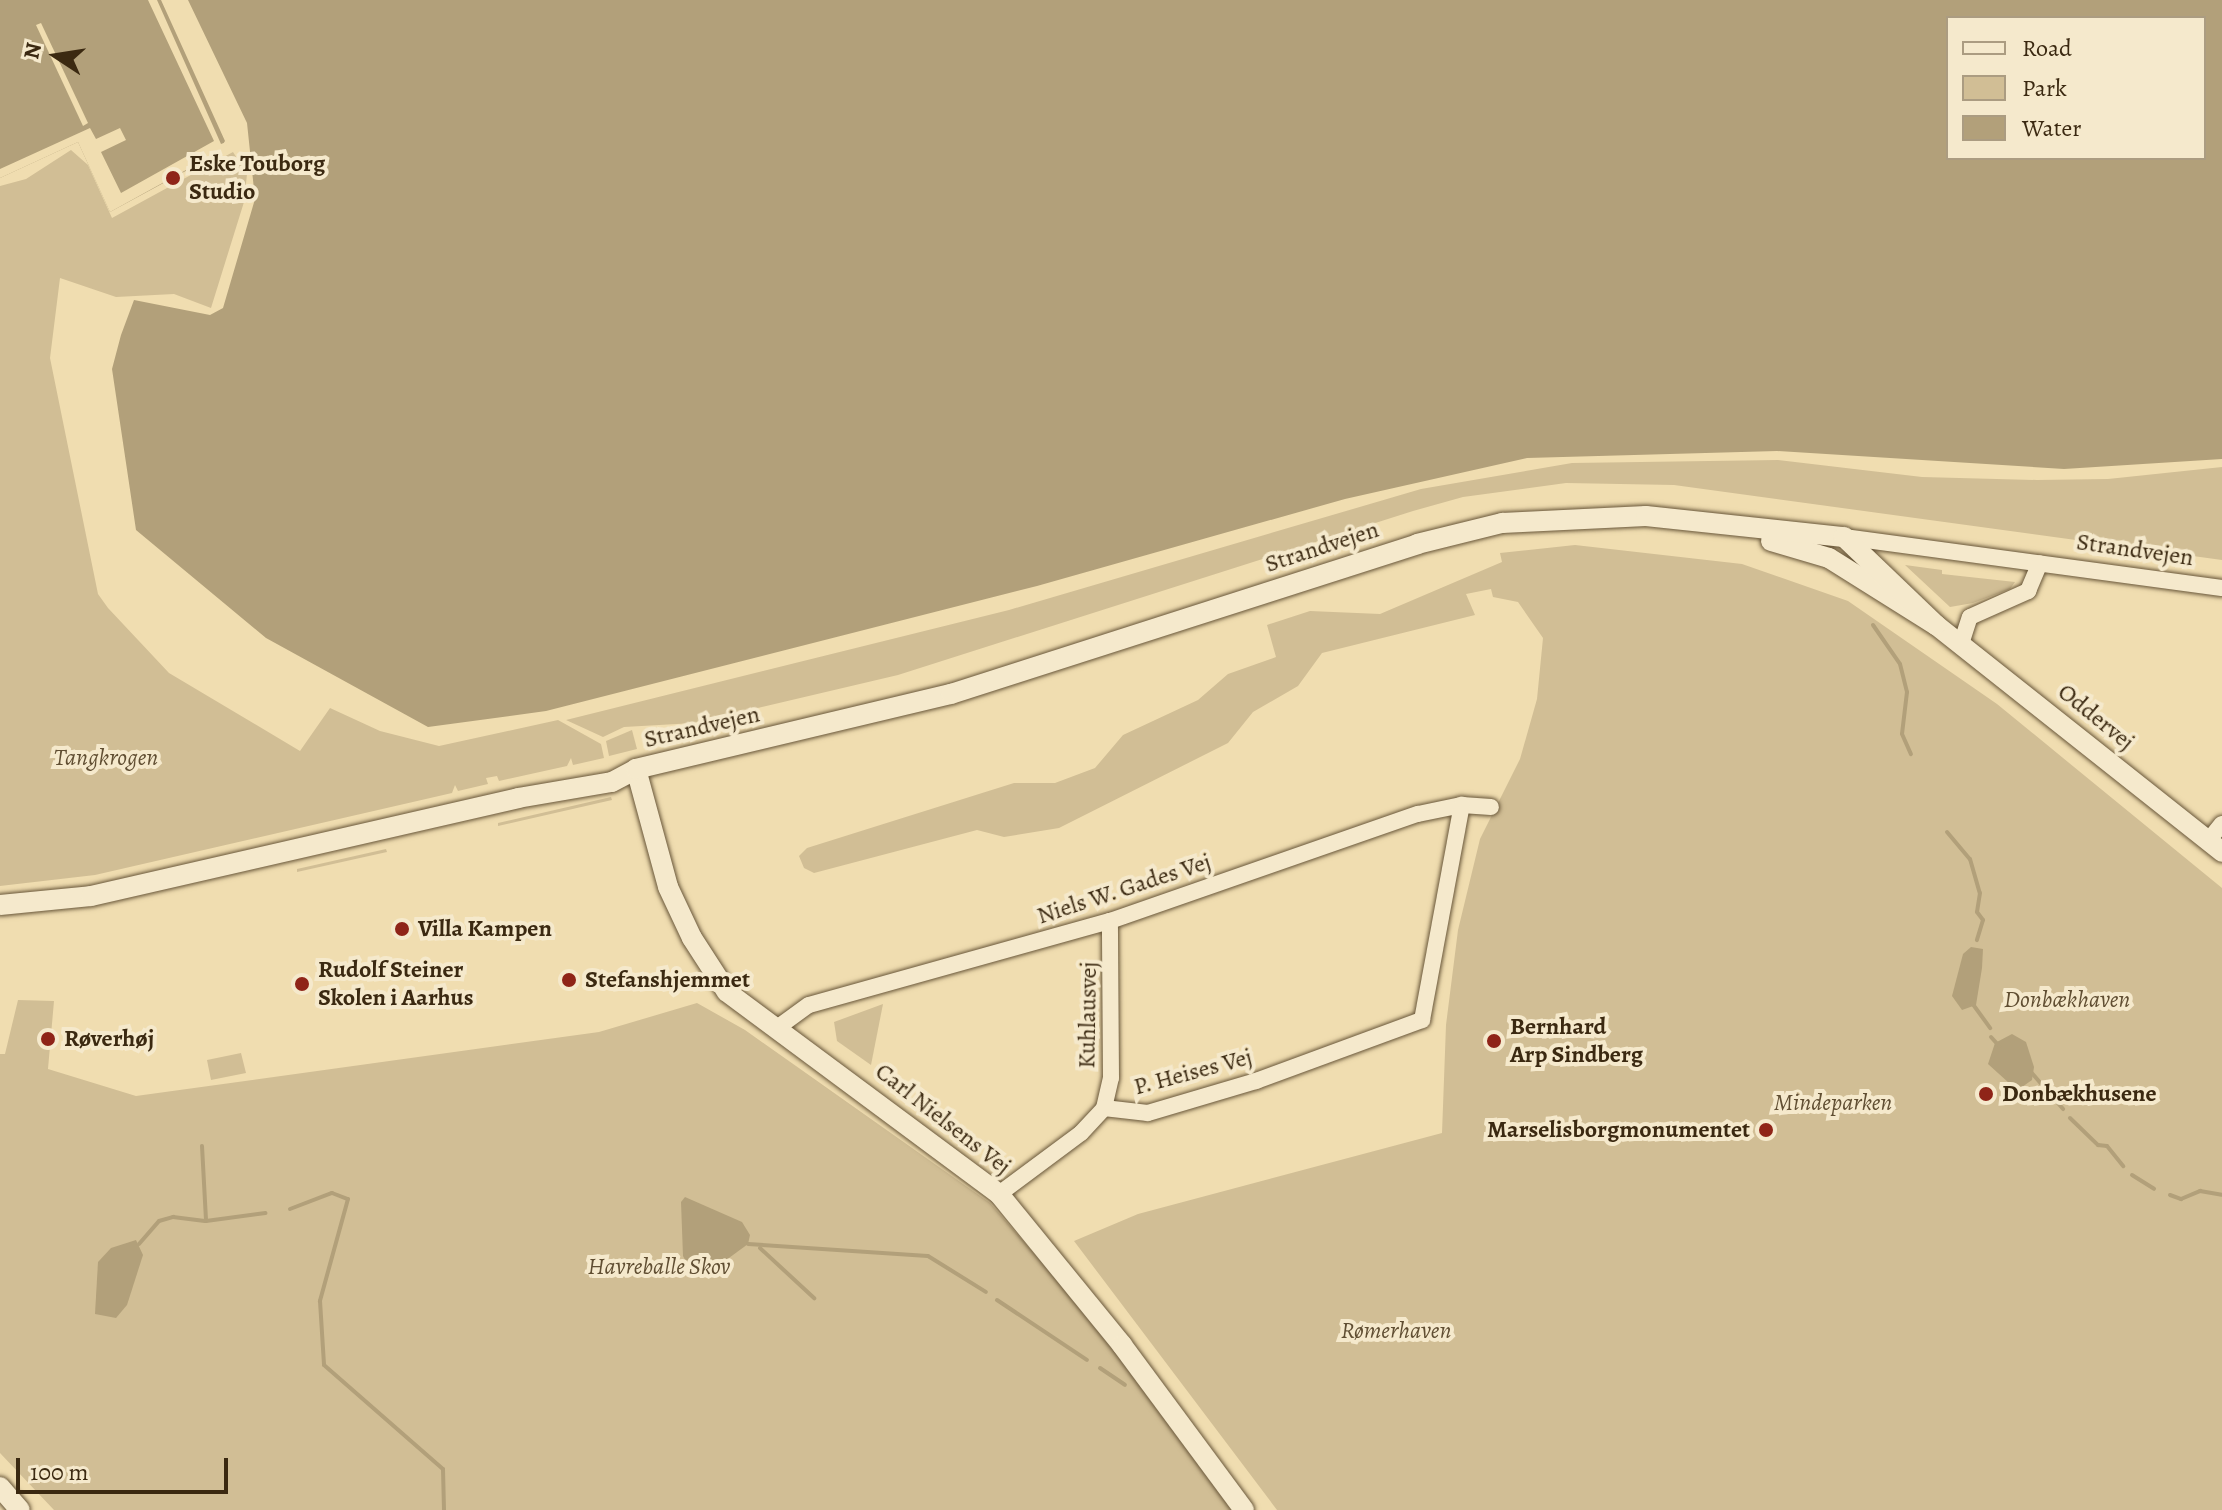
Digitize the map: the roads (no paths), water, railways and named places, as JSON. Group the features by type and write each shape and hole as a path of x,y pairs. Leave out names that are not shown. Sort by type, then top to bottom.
{"street":[{"name":"Strandvejen","path":"0,905 91,896 518,798 612,782 636,769 951,694 1458,532 1550,517 1682,519 1844,537 2222,588"},
{"name":"Oddervej","path":"1682,519 1829,558 1936,625 2215,846"},
{"name":"Oddervej","path":"1844,537 1936,625"},
{"name":"Strandvejen","path":"1961,644 1970,617 2028,591 2040,563"},
{"name":"Carl Nielsens Vej","path":"636,769 668,887 692,938 727,992 999,1194 1122,1345 1244,1510"},
{"name":"Niels W. Gades Vej","path":"777,1028 809,1005 1110,921 1418,814 1462,805 1491,807"},
{"name":"P. Heises Vej","path":"999,1194 1081,1133 1104,1108 1148,1113 1256,1081 1422,1020 1462,805"},
{"path":"2215,846 2222,824"},
{"name":"Kuhlausvej","path":"1104,1108 1111,1078 1110,921"},
{"path":"0,1487 20,1510"}],"water":[{"path":"0,0 161,0 225,141 217,154 110,212 78,142 0,178"},
{"path":"188,0 2222,0 2222,459 2064,469 1777,451 1527,458 1345,499 1037,586 546,711 428,727 266,638 136,530 112,369 121,335 134,300 210,315 223,308 255,199 247,123"},
{"path":"1971,947 1983,949 1982,968 1976,1005 1962,1010 1952,996 1963,954"},
{"path":"2012,1034 2026,1042 2034,1067 2032,1080 2022,1087 2009,1083 1988,1064 1995,1043"},
{"path":"685,1197 742,1222 750,1235 748,1244 703,1277 692,1273 683,1256 681,1202"},
{"path":"136,1240 143,1255 127,1305 116,1318 95,1314 98,1262 111,1248"}],"waterway":[{"path":"1873,625 1900,664 1907,692 1902,734 1911,754"},
{"path":"1947,832 1970,859 1980,893 1977,912 1983,920 1977,940"},
{"path":"1972,1003 1990,1028"},
{"path":"1991,1037 1999,1046"},
{"path":"2031,1072 2063,1109"},
{"path":"2070,1118 2098,1145 2107,1146 2123,1166"},
{"path":"202,1146 206,1221 265,1213"},
{"path":"2132,1175 2154,1189"},
{"path":"2170,1195 2181,1199 2200,1191 2222,1195"},
{"path":"290,1209 332,1193 348,1199 320,1301 324,1365 443,1469 444,1510"},
{"path":"139,1244 159,1221 173,1217 205,1221"},
{"path":"748,1244 928,1256 986,1292"},
{"path":"760,1248 814,1298"},
{"path":"997,1300 1087,1360"},
{"path":"1100,1368 1125,1385"}],"place":[{"name":"Eske Touborg Studio","path":"173,178"},
{"name":"Villa Kampen","path":"402,929"},
{"name":"Stefanshjemmet","path":"569,980"},
{"name":"Rudolf Steiner Skolen i Aarhus","path":"302,984"},
{"name":"Røverhøj","path":"48,1039"},
{"name":"Bernhard Arp Sindberg","path":"1494,1041"},
{"name":"Donbækhusene","path":"1986,1094"},
{"name":"Marselisborgmonumentet","path":"1766,1130"}],"park label":[{"name":"Tangkrogen","path":"106,758"},
{"name":"Donbækhaven","path":"2067,1000"},
{"name":"Mindeparken","path":"1833,1103"},
{"name":"Havreballe Skov","path":"659,1267"},
{"name":"Rømerhaven","path":"1396,1331"}]}
